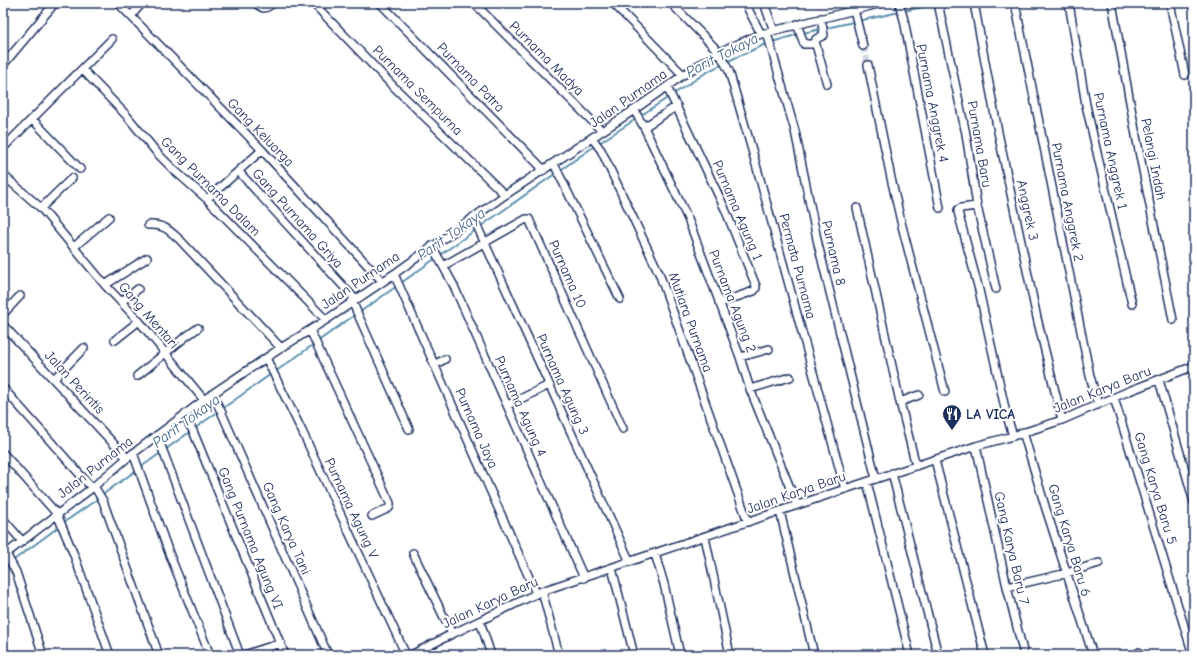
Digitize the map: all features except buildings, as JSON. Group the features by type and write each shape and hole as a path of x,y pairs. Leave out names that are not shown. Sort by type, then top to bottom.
{"street":[{"path":"3,65 55,3"},
{"path":"131,16 142,3"},
{"path":"256,3 260,8 266,8 272,3"},
{"name":"Purnama Sempurna","path":"314,3 392,85 504,195"},
{"name":"Purnama Patra","path":"380,3 544,170"},
{"name":"Purnama Madya","path":"474,3 602,131"},
{"path":"613,3 682,75"},
{"name":"Permata Purnama","path":"671,3 720,54 729,71 845,489"},
{"path":"745,3 767,33"},
{"path":"764,3 767,33"},
{"name":"Jalan Purnama","path":"6,556 22,541 58,517 95,488 133,453 157,435 186,418 204,400 213,397 267,361 281,348 311,332 382,281 395,276 433,247 474,220 504,195 544,170 555,167 594,140 602,131 636,113 669,90 682,75 720,54 767,33 797,24 855,12 866,5 882,3"},
{"name":"Purnama Anggrek 4","path":"899,3 904,20 940,208"},
{"name":"Purnama Baru","path":"938,3 966,134 977,206 996,289"},
{"name":"Purnama Anggrek 2","path":"1015,3 1090,376 1098,405"},
{"name":"Purnama Anggrek 1","path":"1069,3 1086,105 1132,304"},
{"name":"Pelangi Indah","path":"1112,3 1137,141 1173,320"},
{"path":"1170,3 1185,75"},
{"name":"Gang Keluarga","path":"121,4 262,150 382,281"},
{"name":"Anggrek 3","path":"975,6 998,132 1037,318 1062,420"},
{"path":"855,12 863,46"},
{"path":"821,20 824,36 816,39 815,44 819,52 827,84"},
{"path":"797,24 804,44 815,44"},
{"name":"Purnama 8","path":"767,33 794,131 820,251 876,479"},
{"path":"3,148 112,39"},
{"path":"868,65 902,226 945,392"},
{"name":"Gang Purnama Dalam","path":"82,69 127,116 158,154 207,199 326,320"},
{"name":"Purnama Agung 1","path":"669,90 725,209 756,286 754,291 719,303"},
{"path":"643,125 676,104"},
{"name":"Purnama Agung 2","path":"636,113 688,219 740,357 750,389 797,506"},
{"path":"32,119 80,169"},
{"name":"Mutiara Purnama","path":"594,140 601,150 659,273 748,522"},
{"path":"207,199 262,150"},
{"path":"555,167 620,299"},
{"name":"Gang Purnama Griya","path":"239,172 354,302 410,429"},
{"name":"Gang Mentari","path":"3,175 40,208 105,285 139,321 204,400"},
{"path":"40,208 72,178"},
{"path":"977,206 961,208 958,212 979,290 1012,436"},
{"path":"857,208 900,402 916,466"},
{"path":"74,247 109,217"},
{"name":"Purnama 10","path":"442,263 485,242 526,219 530,220 623,429"},
{"name":"Purnama Agung 3","path":"474,220 630,562"},
{"path":"148,225 156,224 164,227 180,240 281,348"},
{"name":"Purnama Agung 4","path":"433,247 442,263 508,405 584,578"},
{"path":"105,285 146,258"},
{"name":"Purnama Jaya","path":"395,276 434,365 539,592 559,655"},
{"path":"122,302 138,289"},
{"path":"3,314 20,296"},
{"path":"115,340 139,321"},
{"name":"Jalan Perintis","path":"3,325 127,458"},
{"path":"137,376 198,328"},
{"path":"311,332 390,503 389,508 372,516"},
{"path":"54,379 84,348"},
{"path":"740,357 769,349"},
{"path":"434,365 445,359"},
{"name":"Purnama Agung V","path":"267,361 311,451 406,655"},
{"name":"Jalan Karya Baru","path":"411,655 539,592 892,473 1062,420 1194,366"},
{"path":"750,389 790,377"},
{"path":"1159,380 1194,502"},
{"path":"508,405 549,385"},
{"path":"3,388 95,488 103,501 159,655"},
{"path":"900,402 919,395"},
{"name":"Gang Karya Tani","path":"213,397 221,411 328,655"},
{"name":"Gang Karya Baru 5","path":"1114,398 1193,655"},
{"name":"Gang Purnama Agung VI","path":"186,418 193,431 285,655"},
{"name":"Gang Karya Baru 6","path":"1024,432 1045,506 1093,655"},
{"path":"157,435 240,655"},
{"name":"Gang Karya Baru 7","path":"976,446 1007,587 1024,655"},
{"path":"3,453 58,517 110,655"},
{"path":"133,453 170,554 210,655"},
{"path":"935,460 985,655"},
{"path":"892,473 938,655"},
{"path":"868,482 910,655"},
{"path":"780,511 814,655"},
{"path":"3,518 22,541"},
{"path":"705,537 730,655"},
{"path":"413,553 452,634"},
{"path":"655,554 664,584 680,655"},
{"path":"6,556 16,572 43,655"},
{"path":"1007,587 1067,573 1099,563"},
{"path":"612,568 634,655"},
{"path":"480,621 492,655"},
{"path":"244,655 281,643"}],"waterway":[{"name":"Parit Tokaya","path":"803,33 927,6 952,3"},
{"name":"Parit Tokaya","path":"772,42 799,34"},
{"name":"Parit Tokaya","path":"726,62 768,43"},
{"name":"Parit Tokaya","path":"640,116 707,72 723,64"},
{"name":"Parit Tokaya","path":"440,255 596,145 636,119"},
{"name":"Parit Tokaya","path":"401,283 436,258"},
{"name":"Parit Tokaya","path":"360,312 397,286"},
{"name":"Parit Tokaya","path":"275,372 356,314"},
{"name":"Parit Tokaya","path":"222,409 271,374"},
{"name":"Parit Tokaya","path":"102,495 219,411"},
{"name":"Parit Tokaya","path":"63,523 99,498"},
{"name":"Parit Tokaya","path":"3,568 60,526"}],"tunnel":[{"path":"863,46 868,65"}],"place":[{"name":"LA VICA","path":"952,431"}]}
